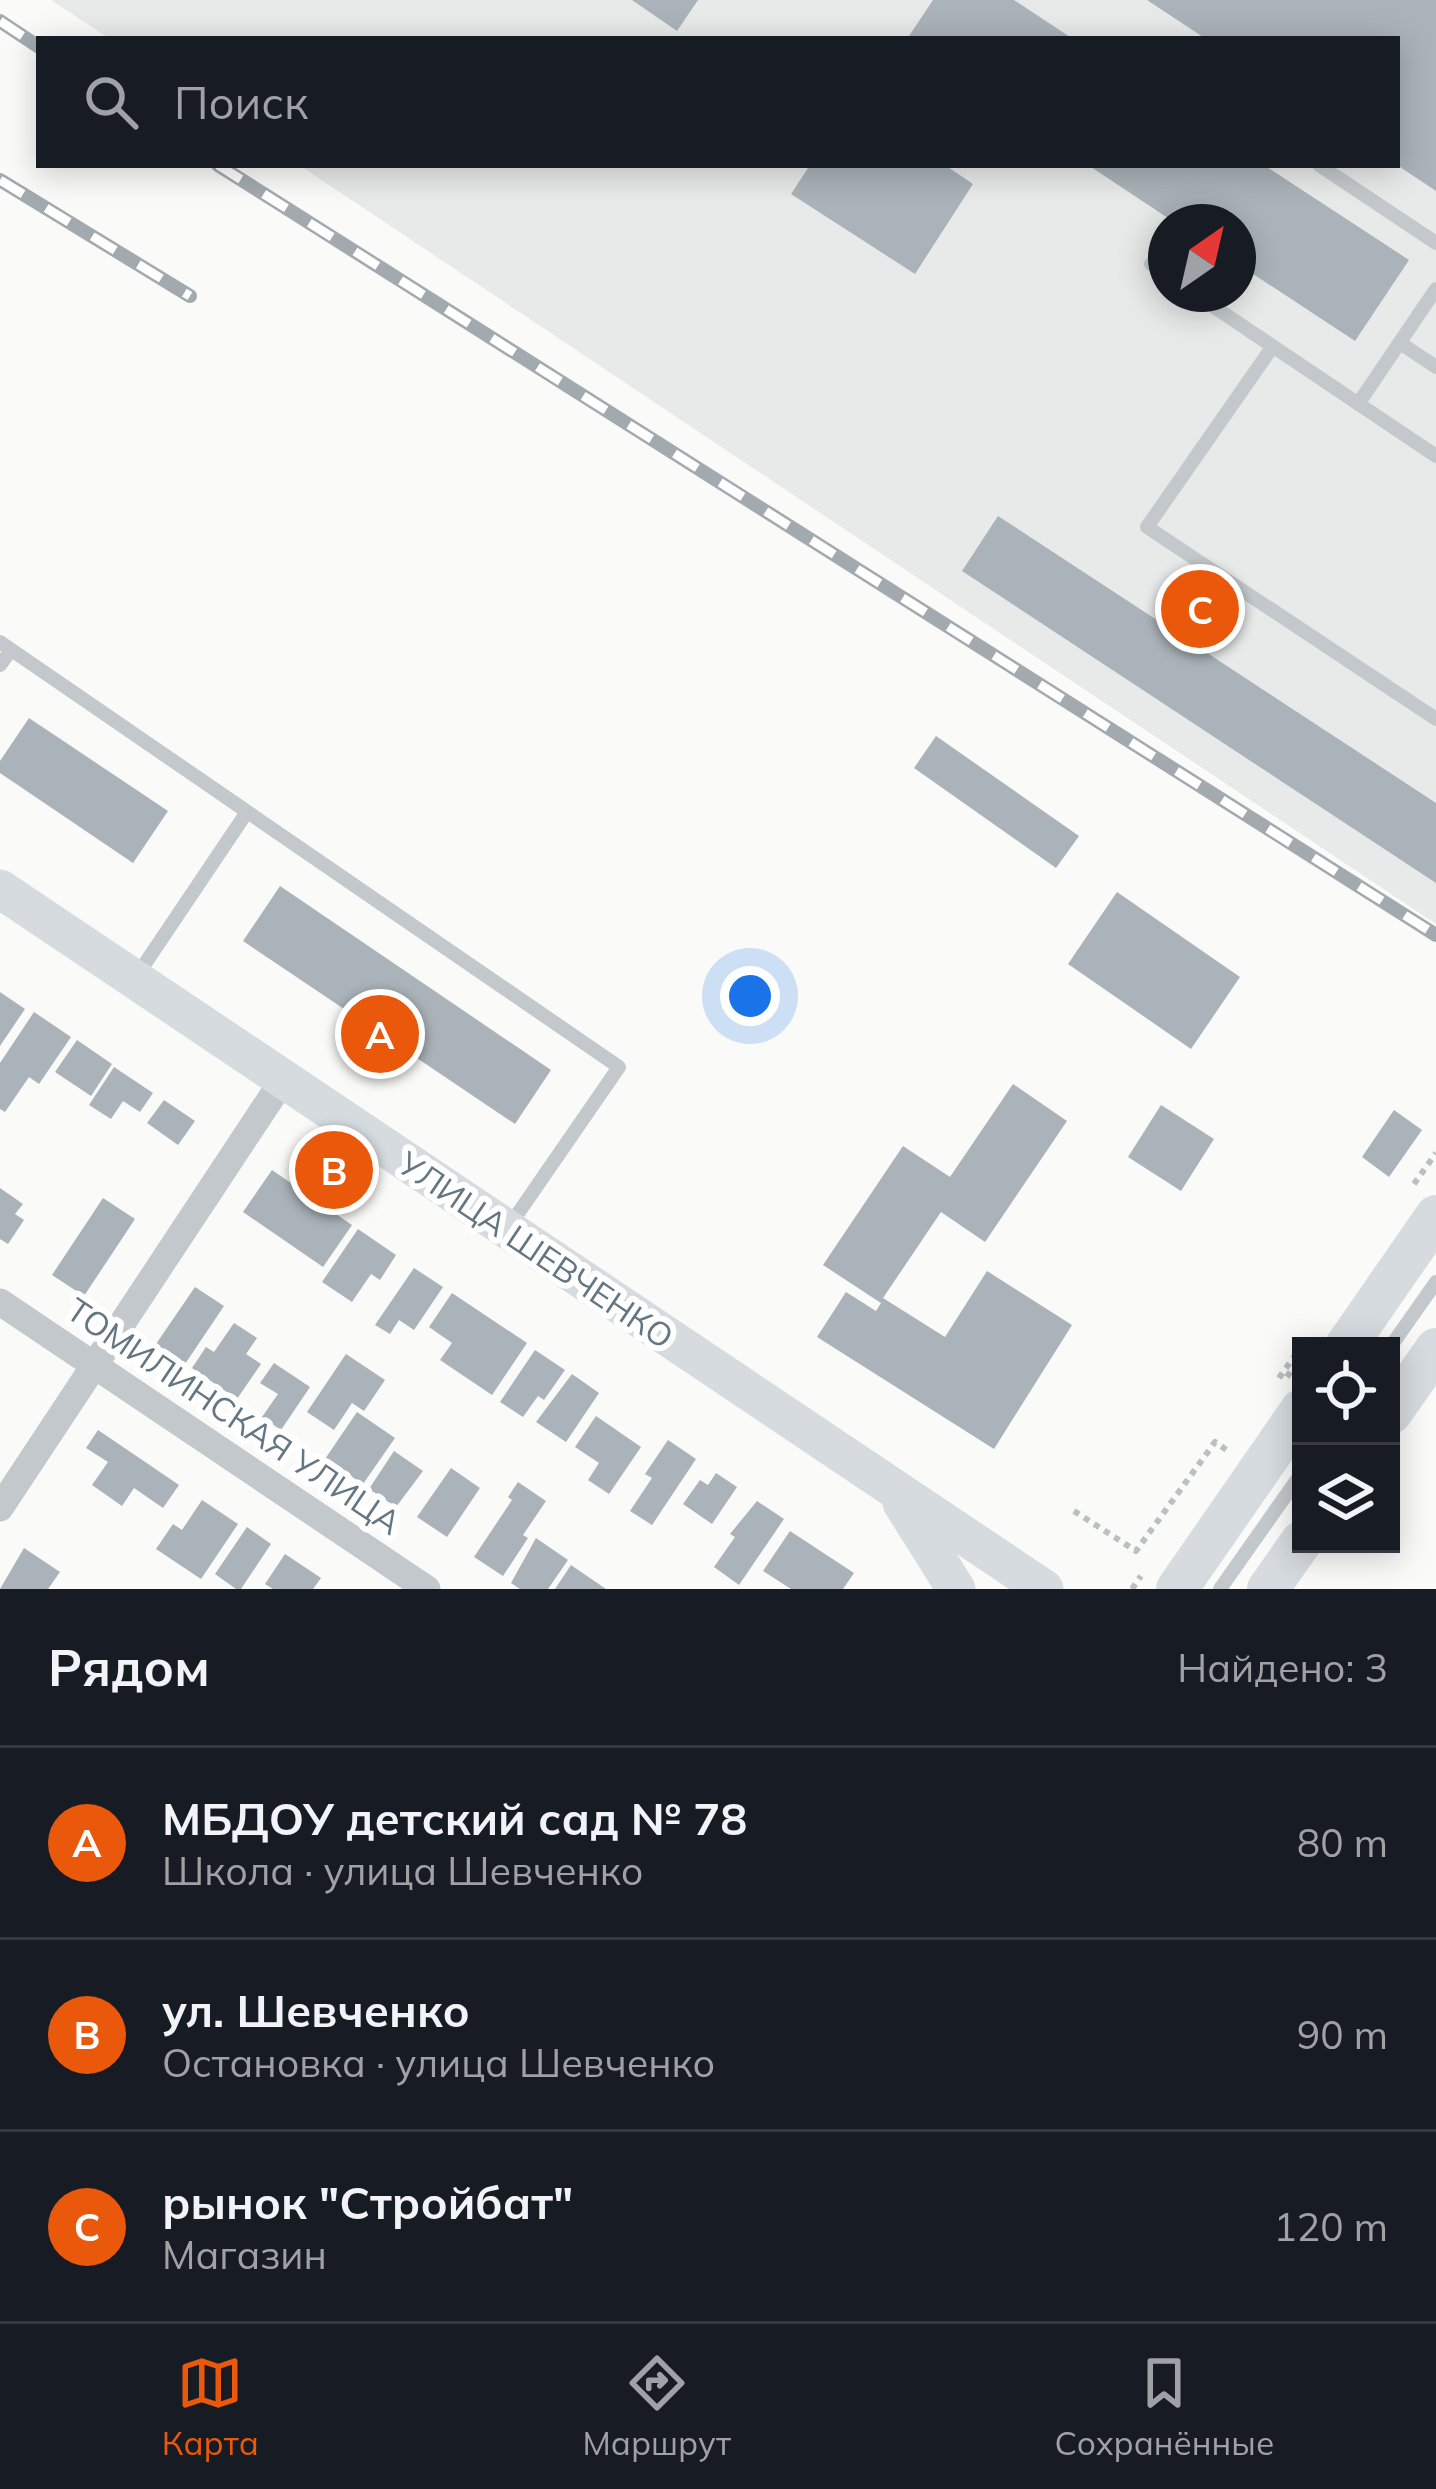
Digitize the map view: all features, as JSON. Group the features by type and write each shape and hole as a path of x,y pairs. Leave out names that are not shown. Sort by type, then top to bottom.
{"main road":[{"name":"УЛИЦА ШЕВЧЕНКО","path":"0,889 893,1489 990,1575 1043,1589"},
{"path":"1352,1337 1436,1216"},
{"path":"1400,1400 1436,1349"},
{"path":"1177,1589 1292,1423"},
{"name":"УЛИЦА ШЕВЧЕНКО","path":"893,1489 956,1589"},
{"path":"1268,1589 1293,1553"}],"street":[{"path":"0,1508 283,1080"},
{"name":"ТОМИЛИНСКАЯ УЛИЦА","path":"0,1302 427,1589"}],"lane":[{"path":"1324,168 1436,243"},
{"path":"1358,404 1436,289"},
{"path":"1222,312 1436,456"},
{"path":"1400,343 1436,367"},
{"path":"1273,346 1148,527 1436,718"},
{"path":"0,665 5,646 619,1067 506,1231"},
{"path":"134,980 247,812"},
{"path":"1397,1337 1436,1282"},
{"path":"1220,1589 1292,1487"}],"path":[{"path":"1074,1511 1136,1551 1215,1442 1222,1448"}],"shaded area":[{"path":"51,0 1436,0 1436,924 303,168 1400,168 1400,36 105,36"}],"building":[{"path":"632,0 698,0 677,31"},
{"path":"933,0 1014,0 1068,36 909,36"},
{"path":"1147,0 1436,0 1436,191 1400,167 1400,36 1201,36"},
{"path":"808,168 949,168 973,184 915,274 791,194"},
{"path":"1093,168 1269,168 1409,260 1355,341 1256,276 1256,204 1148,205"},
{"path":"998,516 1436,803 1436,883 962,571"},
{"path":"29,718 168,811 133,863 0,773 0,761"},
{"path":"936,736 1079,836 1056,868 914,768"},
{"path":"280,886 551,1070 515,1124 243,941"},
{"path":"1117,892 1240,977 1191,1049 1068,964"},
{"path":"0,992 25,1009 0,1046"},
{"path":"34,1012 71,1037 39,1084 29,1077 5,1112 0,1109 0,1063"},
{"path":"77,1040 112,1064 91,1096 55,1072"},
{"path":"114,1067 153,1093 140,1112 123,1101 111,1119 89,1105"},
{"path":"1013,1084 1067,1121 985,1242 941,1212 883,1298 945,1337 987,1271 1072,1325 994,1449 817,1337 846,1292 876,1311 881,1303 823,1265 903,1146 950,1177"},
{"path":"164,1100 195,1121 178,1145 147,1123"},
{"path":"1161,1105 1214,1139 1181,1191 1128,1157"},
{"path":"1394,1110 1422,1130 1389,1177 1362,1157"},
{"path":"272,1170 352,1225 323,1267 243,1212"},
{"path":"0,1188 23,1204 15,1214 24,1220 8,1244 0,1239"},
{"path":"103,1198 135,1219 84,1296 52,1275"},
{"path":"358,1229 396,1255 380,1280 371,1274 352,1302 322,1282"},
{"path":"414,1268 443,1287 414,1330 399,1320 390,1334 375,1325"},
{"path":"195,1287 224,1306 185,1364 156,1344"},
{"path":"452,1293 527,1343 492,1395 440,1360 452,1343 429,1327"},
{"path":"234,1323 257,1338 246,1354 261,1364 237,1399 192,1368 206,1347 214,1352"},
{"path":"535,1350 565,1370 544,1400 538,1396 523,1417 500,1402"},
{"path":"346,1354 385,1380 364,1411 352,1403 334,1430 307,1412"},
{"path":"274,1363 310,1387 281,1430 262,1417 278,1394 260,1383"},
{"path":"572,1374 599,1393 566,1442 536,1422"},
{"path":"357,1412 395,1438 363,1484 325,1459"},
{"path":"596,1416 641,1447 609,1494 588,1480 599,1463 575,1447"},
{"path":"98,1430 179,1485 163,1508 134,1488 122,1506 92,1485 108,1462 86,1448"},
{"path":"668,1440 696,1459 652,1525 630,1511 652,1478 645,1474"},
{"path":"394,1451 423,1471 396,1507 369,1489"},
{"path":"451,1468 480,1488 447,1537 417,1517"},
{"path":"716,1473 737,1487 712,1524 683,1504 700,1480 708,1485"},
{"path":"518,1482 546,1501 503,1576 474,1557 512,1500 508,1497"},
{"path":"202,1500 238,1524 201,1579 156,1549 173,1524 182,1530"},
{"path":"757,1501 784,1519 739,1585 714,1567 735,1537 730,1534"},
{"path":"247,1527 271,1544 241,1589 236,1589 215,1574"},
{"path":"790,1531 854,1573 843,1589 791,1589 763,1571"},
{"path":"536,1538 568,1560 548,1589 520,1589 511,1583"},
{"path":"24,1548 60,1572 48,1589 0,1589"},
{"path":"285,1554 321,1578 313,1589 273,1589 265,1584"},
{"path":"571,1565 606,1589 555,1589"}],"railway":[{"path":"0,21 36,45"},
{"path":"223,168 1436,935"},
{"path":"0,180 190,296"}],"place":[{"name":"рынок \"Стройбат\"","path":"1200,609"},
{"name":"МБДОУ детский сад № 78","path":"380,1034"},
{"name":"ул. Шевченко","path":"334,1170"}]}
